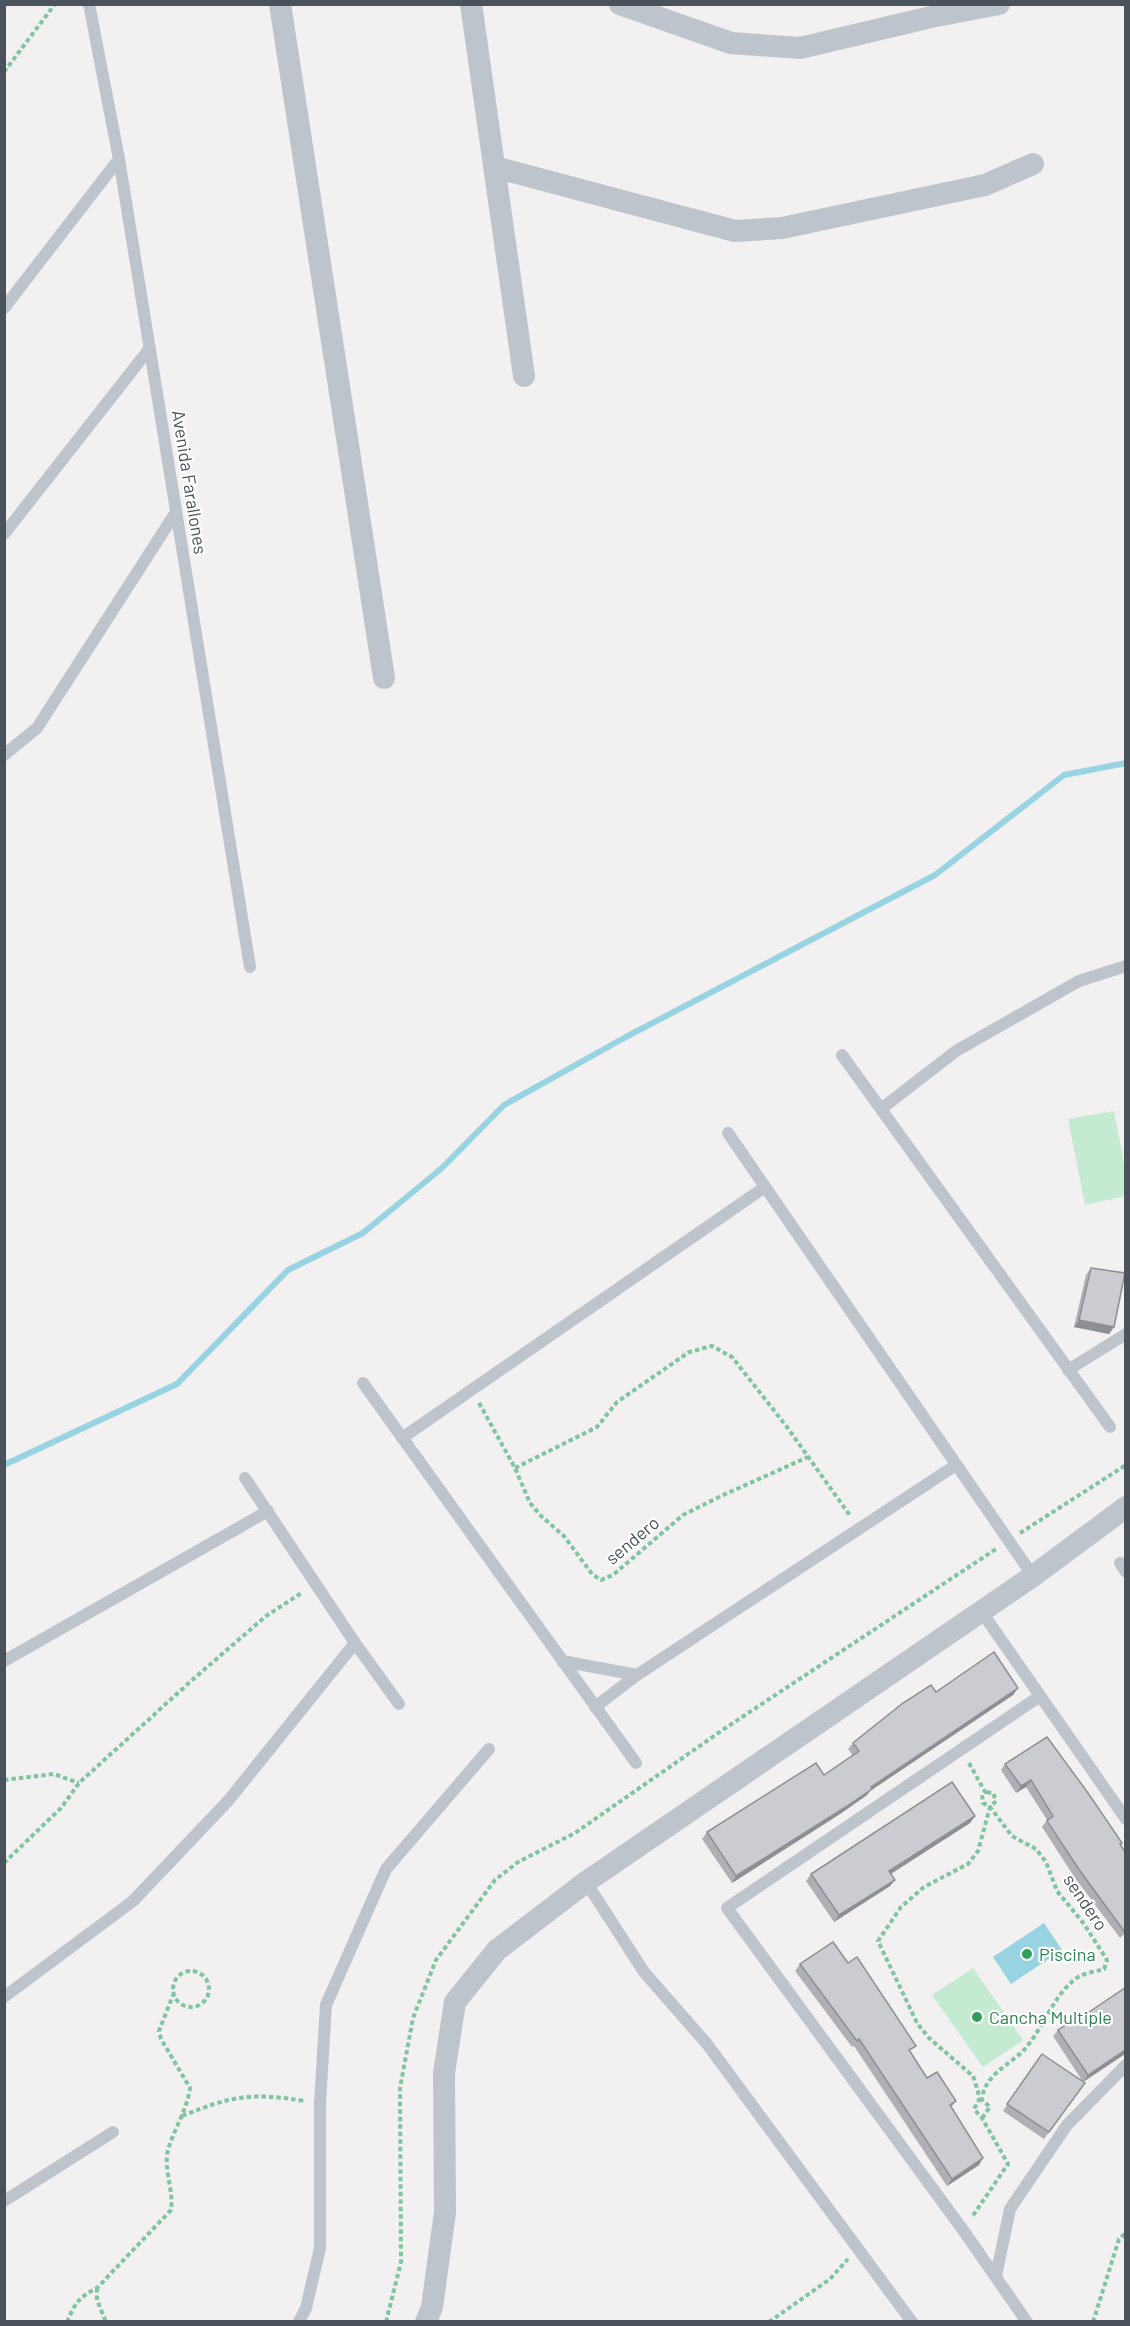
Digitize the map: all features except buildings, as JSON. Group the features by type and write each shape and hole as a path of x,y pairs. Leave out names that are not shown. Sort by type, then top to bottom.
{"street":[{"path":"280,4 384,678"},
{"path":"471,4 524,376"},
{"path":"620,4 731,43 800,48 931,17 999,4"},
{"path":"494,167 735,231 782,228 985,185 1033,164"},
{"path":"426,2322 432,2307 445,2212 444,2073 455,2002 497,1950 586,1882 1033,1576 1125,1507"}],"lane":[{"name":"Avenida Farallones","path":"89,4 119,159 250,967"},
{"path":"4,308 119,159"},
{"path":"4,534 150,348"},
{"path":"4,755 37,728 176,512"},
{"path":"881,1109 956,1051 1079,981 1125,966"},
{"path":"842,1055 1110,1427"},
{"path":"728,1134 1033,1576"},
{"path":"402,1438 765,1187"},
{"path":"1068,1370 1125,1334"},
{"path":"363,1383 636,1763"},
{"path":"596,1707 637,1675 956,1465"},
{"path":"245,1478 399,1704"},
{"path":"4,1662 268,1511"},
{"path":"981,1611 1125,1819"},
{"path":"4,1997 133,1901 228,1802 356,1643"},
{"path":"562,1661 637,1675"},
{"path":"1027,2322 963,2230 727,1908 1040,1696"},
{"path":"299,2322 306,2308 320,2248 320,2103 326,2005 386,1869 489,1749"},
{"path":"586,1882 644,1972 707,2044 912,2322"},
{"path":"996,2276 1010,2209 1067,2125 1125,2065"},
{"path":"4,2201 113,2132"}],"path":[{"path":"4,72 56,4"},
{"path":"515,1468 597,1427 617,1402 689,1352 712,1346 732,1357 860,1530"},
{"name":"sendero","path":"471,1390 515,1468 530,1503 564,1536 592,1574 601,1580 613,1575 683,1515 808,1457"},
{"path":"4,1863 61,1808 79,1783 266,1616 316,1583"},
{"name":"sendero","path":"962,1749 985,1792"},
{"path":"4,1780 54,1774 79,1783"},
{"name":"sendero","path":"982,2118 990,2107 982,2100 982,2092 995,2074 1022,2051 1059,1995 1071,1982 1080,1975 1104,1969 1107,1960 1084,1924 1058,1891 1046,1862 1036,1849 1012,1836 990,1807 983,1803 982,1796 985,1792"},
{"name":"sendero","path":"963,2230 1008,2164 982,2118 974,2109 979,2100 973,2076 928,2038 917,2023 878,1941 901,1907 924,1887 968,1864 978,1851 990,1807 996,1801 993,1793 985,1792"},
{"path":"67,2322 73,2307 83,2295 97,2288 171,2210 167,2152 182,2116 190,2088 161,2039 159,2031 173,1995 172,1985 178,1976 187,1971 198,1972 206,1979 209,1988 207,1999 199,2006 189,2008 179,2004 173,1995"},
{"path":"182,2116 214,2103 249,2095 320,2103"},
{"path":"1093,2322 1119,2240 1125,2233"},
{"path":"769,2322 830,2279 859,2248"},
{"path":"97,2288 97,2300 106,2322"}],"green space":[{"path":"1114,1111 1125,1168 1125,1196 1085,1205 1068,1119"},
{"name":"Cancha Multiple","path":"973,1968 1023,2040 983,2067 932,1995"}],"water":[{"name":"Piscina","path":"1044,1923 1062,1950 1011,1984 993,1957"}],"waterway":[{"path":"4,1465 177,1384 288,1270 363,1233 442,1168 504,1105 624,1038 935,875 1064,775 1126,763"}],"place":[{"name":"Piscina","path":"1027,1954"},
{"name":"Cancha Multiple","path":"977,2017"}]}
